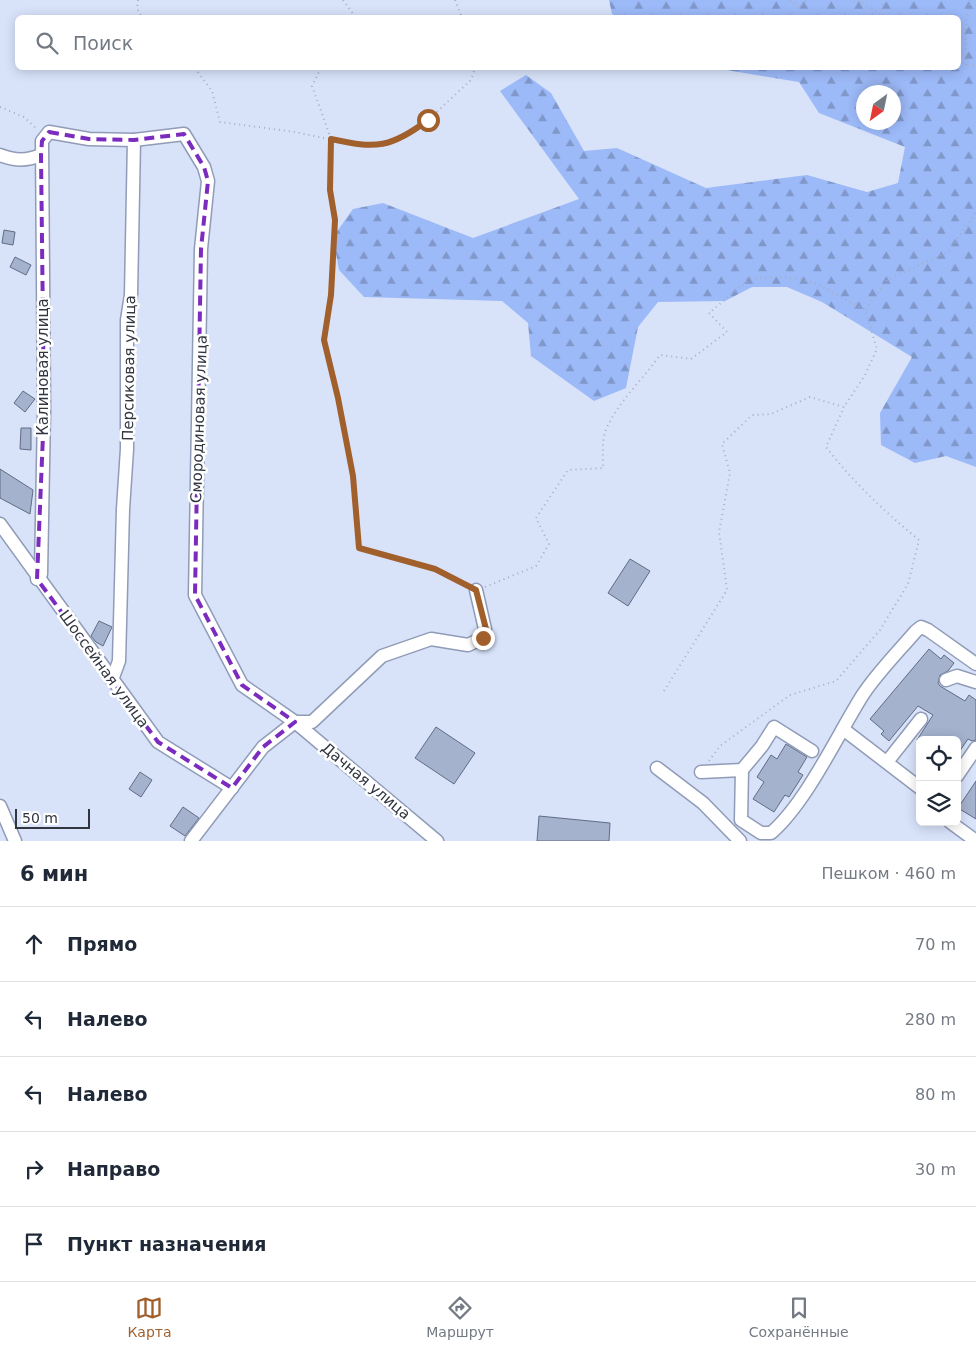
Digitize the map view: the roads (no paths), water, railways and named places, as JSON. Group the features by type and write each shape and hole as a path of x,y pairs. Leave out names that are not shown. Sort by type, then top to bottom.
{"street":[{"name":"Калиновая улица","path":"37,579 40,574 44,411 44,171 41,155 42,140 47,134 90,139 134,140"},
{"name":"Смородиновая улица","path":"134,140 184,134 204,167 208,181 201,249 195,595 242,685 295,722"},
{"name":"Персиковая улица","path":"112,680 119,661 122,509 128,449 127,320 131,295 134,140"},
{"path":"0,155 11,159 27,160 41,155"},
{"name":"Шоссейная улица","path":"0,524 37,579 158,742 232,788"},
{"path":"191,841 263,748 295,722 312,722 382,656 431,639 468,645 483,638 486,629 476,590"},
{"path":"812,751 774,727 762,746 742,770 741,820 761,833 771,833 787,817 863,694 921,627 976,664"},
{"path":"946,680 957,676 976,682"},
{"path":"887,762 921,719"},
{"name":"Дачная улица","path":"295,722 437,841"},
{"path":"843,729 916,785"},
{"path":"961,770 976,748"},
{"path":"657,768 703,803 740,841"},
{"path":"702,772 742,770"},
{"path":"0,806 15,841"},
{"path":"955,826 976,841"}]}
